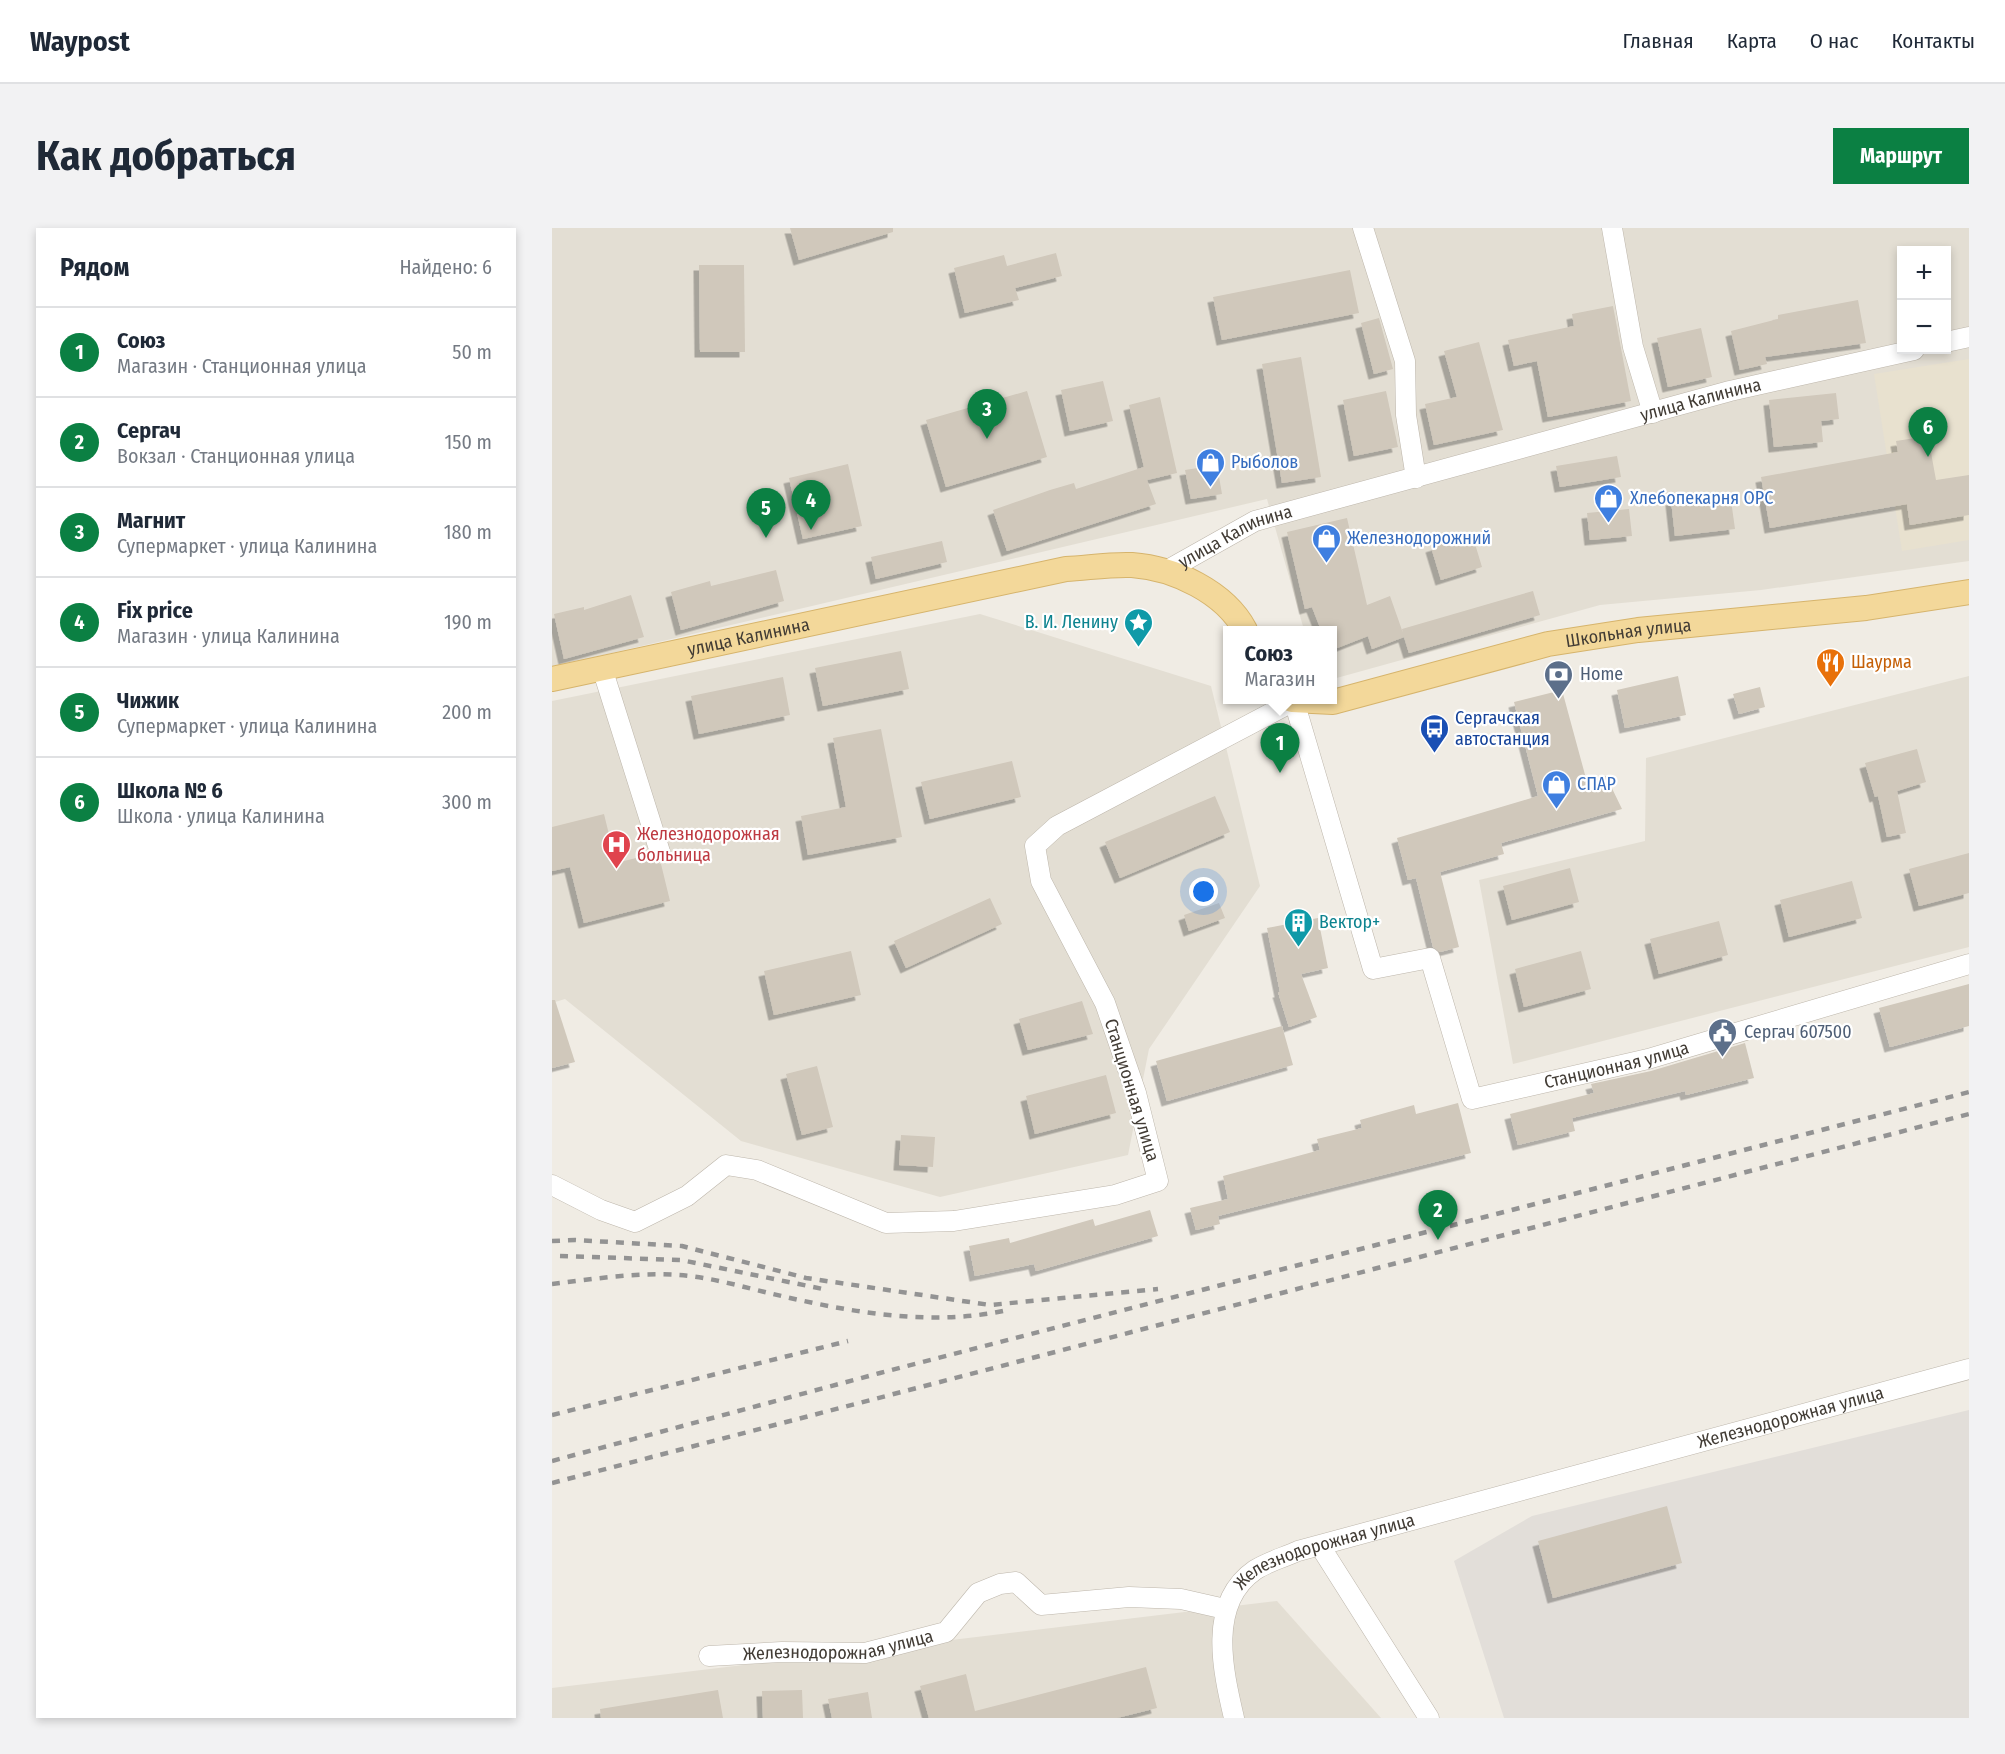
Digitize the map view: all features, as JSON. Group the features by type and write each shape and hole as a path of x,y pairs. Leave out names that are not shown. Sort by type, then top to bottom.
{"main road":[{"name":"улица Калинина","path":"552,679 1066,569 1131,565 1166,571"},
{"path":"1166,571 1214,594 1238,618 1243,626"},
{"name":"Школьная улица","path":"1337,701 1548,644 1638,630 1866,608 1969,591"}],"street":[{"path":"1363,228 1405,361 1406,415 1416,478"},
{"path":"1612,228 1633,346 1653,413"},
{"path":"1951,341 1969,337"},
{"name":"улица Калинина","path":"1166,571 1255,521 1730,391 1897,354"},
{"path":"602,668 660,852"},
{"name":"Станционная улица","path":"552,1185 601,1210 635,1222 687,1196 726,1165 757,1170 886,1223 954,1221 1115,1196 1158,1181 1136,1093 1106,1003 1041,881 1035,846 1057,826 1286,704"},
{"name":"Станционная улица","path":"1294,704 1373,969 1430,958 1472,1099 1648,1059 1969,964"},
{"name":"Железнодорожная улица","path":"709,1656 782,1652 865,1653 946,1632 978,1593 1000,1584 1016,1582 1041,1605 1139,1598 1181,1599 1225,1609 1235,1590 1255,1570 1298,1551 1969,1369"},
{"path":"1320,1546 1429,1718"},
{"path":"1225,1609 1222,1660 1234,1718"}],"shaded area":[{"path":"552,228 1969,228 1969,561 1761,590 1600,605 1337,678 1337,626 1303,626 1267,499 552,667"},
{"path":"1969,359 1969,540 1902,551 1874,374"},
{"path":"980,614 1211,686 1260,886 1149,1049 1128,1155 940,1197 741,1141 565,999 552,1003 552,701"},
{"path":"1969,676 1969,947 1513,1064 1479,880 1645,841 1646,758"},
{"path":"1969,1410 1969,1718 1504,1718 1454,1561 1532,1516"},
{"path":"1277,1601 1381,1718 552,1718 552,1688"}],"building":[{"path":"790,228 893,228 893,232 799,260"},
{"path":"1056,253 1062,276 1015,288 1019,300 965,313 954,268 1004,255 1007,266"},
{"path":"699,265 744,265 745,352 700,352"},
{"path":"1350,270 1359,313 1222,340 1213,297"},
{"path":"1858,300 1866,343 1765,357 1767,364 1740,370 1731,331 1778,319 1778,315"},
{"path":"1613,306 1631,401 1548,417 1537,361 1514,366 1508,340 1574,326 1572,314"},
{"path":"1379,318 1393,369 1374,374 1361,323"},
{"path":"1701,328 1712,377 1668,387 1657,338"},
{"path":"1479,342 1503,430 1434,445 1425,404 1457,397 1444,351"},
{"path":"1301,357 1321,477 1282,483 1262,364"},
{"path":"1103,381 1113,421 1070,431 1061,390"},
{"path":"1027,391 1047,457 946,487 926,420"},
{"path":"1386,391 1398,447 1354,456 1343,400"},
{"path":"1836,393 1839,419 1821,421 1823,442 1774,447 1769,400"},
{"path":"1160,397 1177,473 1147,480 1156,504 1007,551 993,510 1074,483 1076,489 1144,467 1129,405"},
{"path":"1928,436 1936,480 1969,475 1969,515 1910,525 1907,504 1770,528 1761,477 1898,452 1896,441"},
{"path":"1617,456 1621,477 1560,487 1556,466"},
{"path":"848,464 862,526 803,539 789,478"},
{"path":"1217,465 1222,494 1191,499 1185,470"},
{"path":"1730,493 1735,529 1675,536 1671,500"},
{"name":"Хлебопекарня ОРС","path":"1629,509 1632,536 1590,540 1587,513"},
{"path":"1347,518 1367,605 1390,596 1403,633 1402,629 1533,591 1540,615 1409,653 1404,637 1372,649 1368,636 1337,648 1337,626 1319,626 1312,607 1305,609 1287,532"},
{"path":"1472,534 1482,567 1441,580 1431,547"},
{"path":"942,541 947,562 876,579 871,557"},
{"path":"776,570 784,601 681,630 671,592 710,581 711,586"},
{"path":"631,595 644,637 564,659 554,614 584,607 584,610"},
{"path":"901,651 909,689 823,706 815,668"},
{"path":"1678,676 1686,715 1625,728 1617,690"},
{"path":"783,677 790,715 699,734 691,696"},
{"path":"1760,687 1765,707 1739,714 1733,694"},
{"path":"1562,690 1587,782 1606,776 1622,809 1501,843 1504,854 1440,872 1459,947 1440,952 1433,947 1416,878 1408,880 1397,838 1538,796 1514,702"},
{"path":"881,729 902,837 808,855 801,816 846,807 833,738"},
{"path":"1917,749 1926,782 1897,791 1906,833 1887,837 1878,796 1875,797 1865,763"},
{"path":"1012,761 1021,797 930,819 921,782"},
{"path":"1215,796 1230,832 1120,878 1105,842"},
{"name":"Железнодорожная больница","path":"604,814 616,863 648,855 652,861 661,864 670,901 584,923 570,867 552,871 552,827"},
{"path":"1969,853 1969,893 1919,906 1909,869"},
{"path":"1570,868 1579,902 1512,920 1503,886"},
{"path":"1852,881 1862,918 1789,937 1780,900"},
{"path":"990,898 1002,924 906,968 894,941"},
{"path":"1219,903 1225,918 1189,931 1184,915"},
{"name":"Вектор+","path":"1318,918 1328,968 1301,974 1317,1017 1289,1027 1278,992 1280,992 1267,928"},
{"path":"1719,921 1728,955 1659,974 1650,939"},
{"path":"851,951 861,995 774,1015 764,971"},
{"path":"1581,951 1591,989 1524,1007 1515,969"},
{"path":"1969,984 1969,1026 1890,1047 1879,1008"},
{"path":"552,1000 555,1000 575,1062 552,1068"},
{"path":"1082,1001 1093,1034 1028,1050 1019,1019"},
{"path":"1282,1026 1293,1065 1167,1101 1156,1061"},
{"path":"1745,1043 1754,1078 1686,1095 1685,1091 1572,1118 1575,1131 1518,1145 1510,1114 1594,1093 1591,1084 1651,1071"},
{"path":"817,1066 833,1127 802,1135 786,1074"},
{"path":"1106,1075 1116,1113 1035,1134 1026,1096"},
{"path":"1458,1103 1471,1153 1218,1216 1220,1224 1196,1230 1190,1208 1228,1199 1223,1176 1320,1150 1317,1139 1362,1128 1360,1120 1414,1105 1416,1114"},
{"path":"901,1135 935,1137 933,1167 899,1165"},
{"path":"1150,1210 1158,1236 1036,1271 1034,1264 975,1276 969,1246 1009,1238 1010,1243 1093,1219 1095,1226"},
{"path":"1667,1506 1682,1563 1553,1598 1538,1541"},
{"path":"1146,1667 1157,1708 1117,1718 929,1718 920,1686 966,1674 975,1711"},
{"path":"718,1690 723,1718 601,1718 600,1709"},
{"path":"802,1690 803,1718 763,1718 762,1691"},
{"path":"868,1692 872,1718 832,1718 828,1699"}],"railway":[{"path":"552,1461 880,1373 1969,1092"},
{"path":"552,1483 1969,1114"},
{"path":"552,1241 575,1240 682,1246 806,1278 990,1305 1158,1289"},
{"path":"560,1256 681,1260 828,1290"},
{"path":"552,1284 663,1274 714,1280 802,1301 890,1315 949,1317 1008,1310"},
{"path":"552,1415 848,1341"}],"place":[{"name":"Магнит","path":"987,439"},
{"name":"Школа № 6","path":"1928,457"},
{"name":"Рыболов","path":"1210,488"},
{"name":"Хлебопекарня ОРС","path":"1609,524"},
{"name":"Fix price","path":"811,530"},
{"name":"Чижик","path":"766,538"},
{"name":"Железнодорожний","path":"1326,564"},
{"name":"В. И. Ленину","path":"1139,648"},
{"name":"Шаурма","path":"1830,688"},
{"name":"Home","path":"1559,700"},
{"name":"Сергачская автостанция","path":"1434,754"},
{"name":"Союз","path":"1280,773"},
{"name":"СПАР","path":"1556,810"},
{"name":"Железнодорожная больница","path":"616,870"},
{"name":"Вектор+","path":"1298,948"},
{"name":"Сергач 607500","path":"1723,1058"},
{"name":"Сергач","path":"1438,1240"}]}
